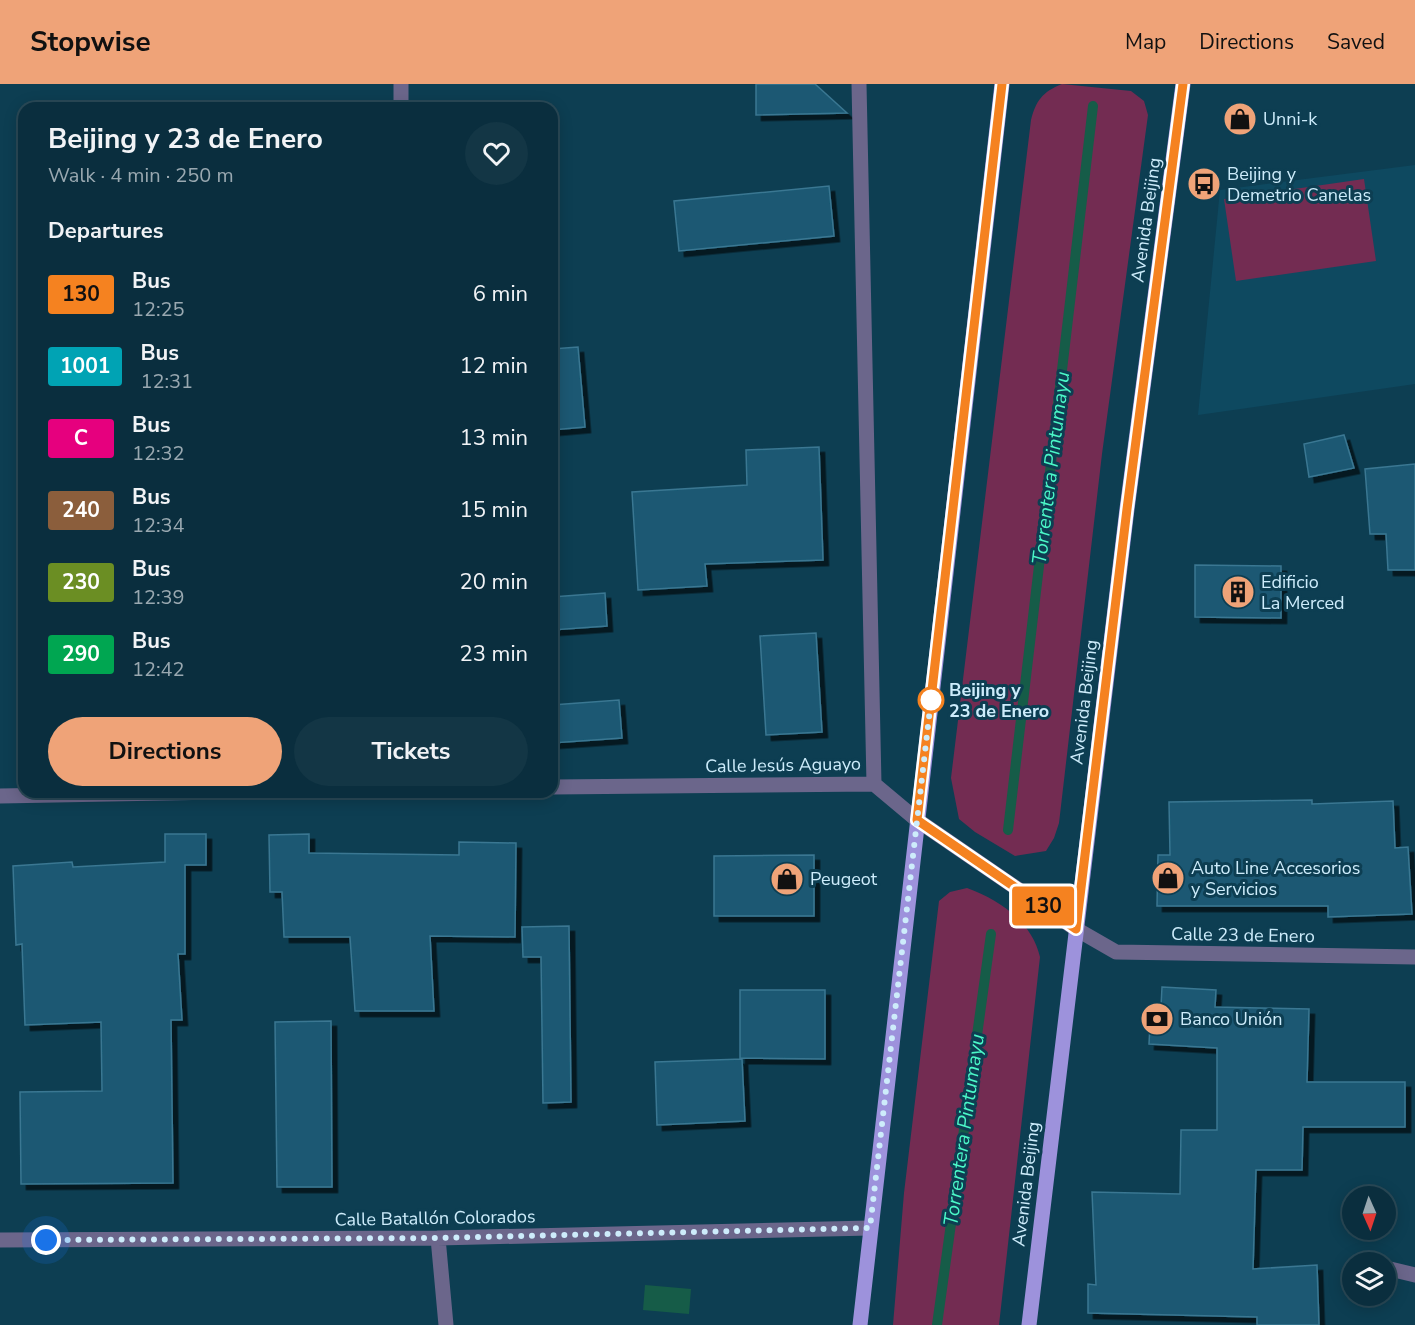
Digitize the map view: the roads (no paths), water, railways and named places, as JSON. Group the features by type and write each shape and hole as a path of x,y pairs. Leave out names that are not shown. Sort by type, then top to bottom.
{"main road":[{"path":"860,1325 1002,84"},
{"name":"Avenida Beijing","path":"1029,1325 1125,521 1183,84"}],"street":[{"path":"401,84 401,102"},
{"path":"859,84 873,784"},
{"name":"Calle Jesús Aguayo","path":"558,787 873,784 917,820 1076,929"},
{"path":"0,796 18,796"},
{"name":"Calle 23 de Enero","path":"1076,929 1116,952 1415,957"},
{"name":"Calle Batallón Colorados","path":"0,1240 438,1238 870,1228"},
{"path":"438,1238 446,1325"},
{"path":"1396,1270 1415,1275"}],"waterway":[{"name":"Torrentera Pintumayu","path":"1008,830 1093,106"},
{"name":"Torrentera Pintumayu","path":"937,1325 991,934"}],"place":[{"name":"Unni-k","path":"1240,119"},
{"name":"Beijing y Demetrio Canelas","path":"1204,184"},
{"name":"Edificio La Merced","path":"1238,592"},
{"name":"Beijing y 23 de Enero","path":"931,700"},
{"name":"Auto Line Accesorios y Servicios","path":"1168,878"},
{"name":"Peugeot","path":"787,879"},
{"name":"Banco Unión","path":"1157,1019"}]}
